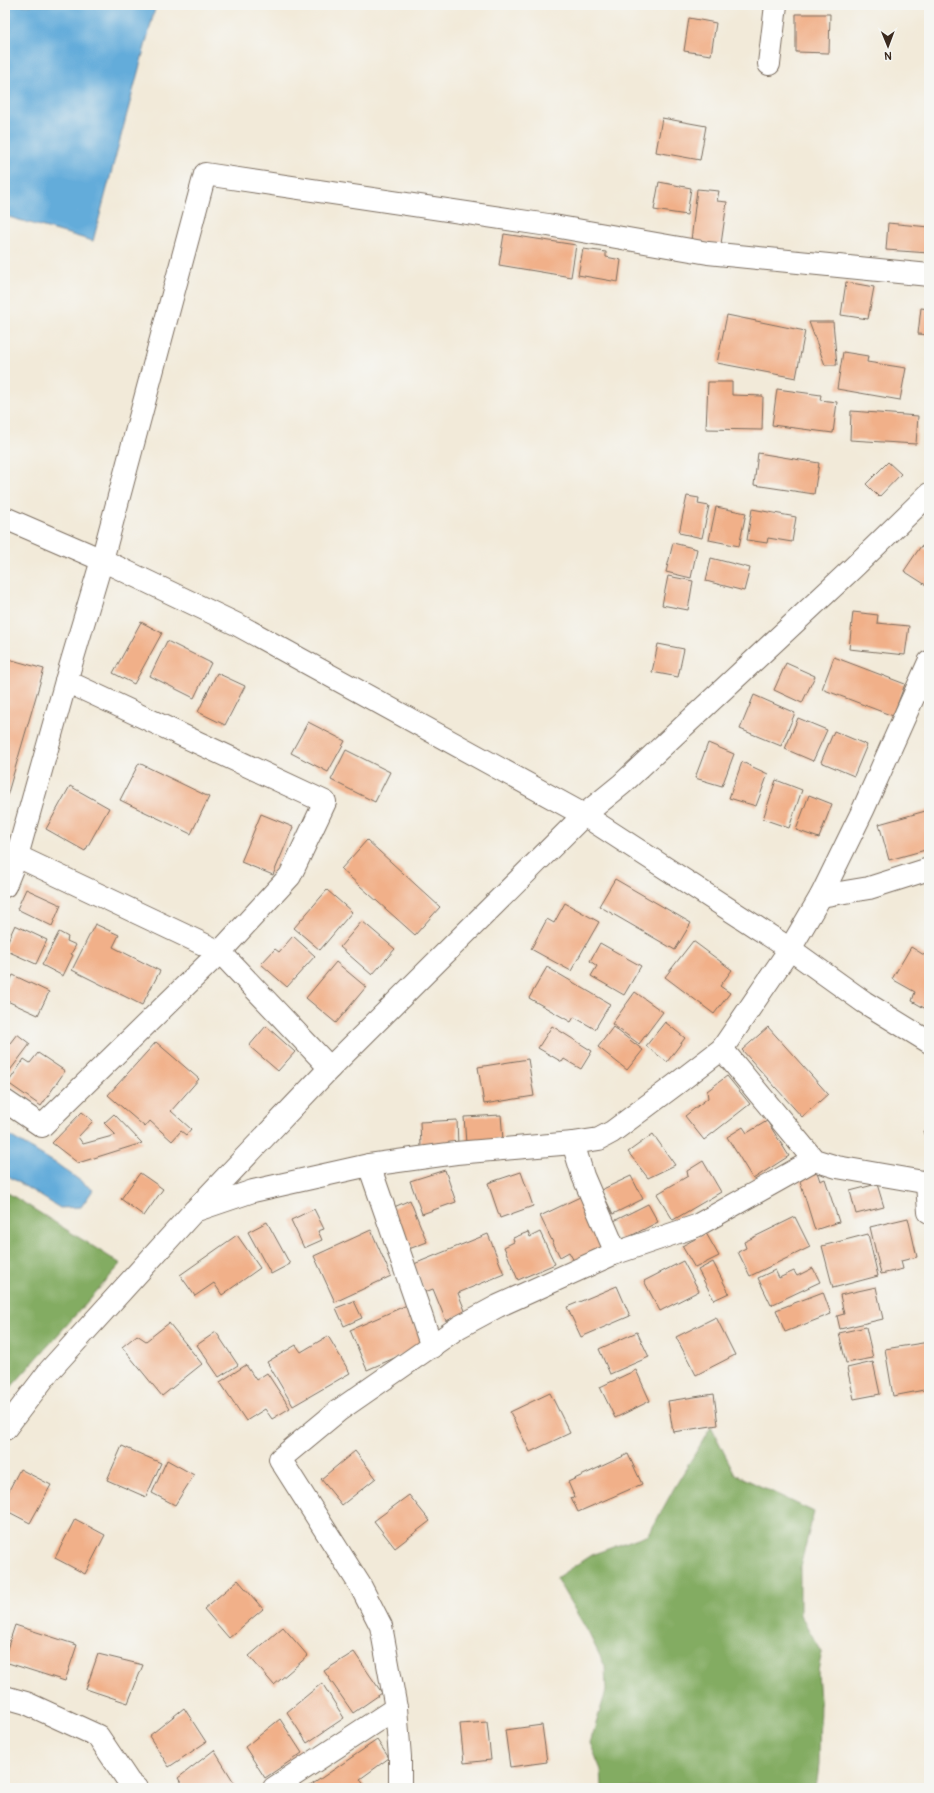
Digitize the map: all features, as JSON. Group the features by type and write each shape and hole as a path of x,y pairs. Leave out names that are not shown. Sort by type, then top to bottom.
{"street":[{"path":"769,64 776,5"},
{"path":"5,886 17,856 66,681 102,560 205,174 548,225 708,253 929,275"},
{"path":"5,1429 50,1370 194,1212 330,1068 584,815 627,779 853,568 929,494"},
{"path":"5,518 102,560 238,625 584,815 790,949 864,1002 929,1042"},
{"path":"194,1212 252,1191 369,1165 599,1139 612,1132 722,1050 790,949 821,896 863,810 929,662"},
{"path":"5,1101 42,1126 220,952 290,876 326,802 66,681"},
{"path":"17,856 220,952 330,1068"},
{"path":"821,896 869,888 929,869"},
{"path":"722,1050 814,1160 837,1166 928,1183 929,1212"},
{"path":"573,1143 583,1176 616,1253"},
{"path":"400,1788 400,1757 396,1708 381,1626 360,1584 280,1459 338,1410 432,1348 459,1327 498,1306 616,1253 696,1226 814,1160"},
{"path":"369,1165 432,1348"},
{"path":"5,1697 26,1703 98,1736 128,1782 136,1788"},
{"path":"274,1788 396,1708"}],"green space":[{"path":"5,1191 121,1264 5,1394"},
{"path":"711,1427 735,1474 814,1512 800,1567 800,1615 822,1652 818,1671 820,1700 819,1764 816,1788 602,1788 601,1770 590,1743 606,1691 605,1666 588,1632 556,1578 591,1555 649,1534 673,1490"}],"water":[{"path":"5,5 156,5 93,241 5,216"},
{"path":"5,1133 57,1164 93,1190 81,1207 60,1208 5,1174"}],"building":[{"path":"678,5 691,5 691,8"},
{"path":"796,14 830,14 829,53 796,52"},
{"path":"689,18 716,23 711,55 684,51"},
{"path":"662,118 706,126 700,160 656,152"},
{"path":"659,182 691,188 687,215 654,210"},
{"path":"697,189 719,191 717,201 727,202 721,244 691,241"},
{"path":"888,223 929,227 929,253 886,250"},
{"path":"504,234 576,245 571,277 499,265"},
{"path":"583,249 606,252 606,257 621,260 618,282 578,275"},
{"path":"846,282 874,287 868,319 841,315"},
{"path":"921,308 929,309 929,335 918,334"},
{"path":"727,315 805,331 796,378 717,363"},
{"path":"809,322 833,322 837,365 825,365"},
{"path":"843,352 868,356 867,362 906,368 900,400 837,389"},
{"path":"708,382 732,382 732,395 763,396 762,430 706,429"},
{"path":"777,389 821,395 820,400 837,402 833,433 772,425"},
{"path":"851,411 918,416 916,444 850,440"},
{"path":"758,453 819,463 814,494 754,485"},
{"path":"888,462 901,474 879,497 866,484"},
{"path":"687,496 699,498 698,504 709,506 702,538 679,533"},
{"path":"716,507 746,513 739,546 709,540"},
{"path":"752,509 796,517 792,542 768,538 767,543 747,540"},
{"path":"673,543 697,549 691,578 666,572"},
{"path":"921,546 929,551 929,587 904,571"},
{"path":"711,558 750,568 744,591 706,581"},
{"path":"668,576 693,581 688,610 662,605"},
{"path":"853,612 878,615 877,623 909,626 905,655 849,649"},
{"path":"141,622 162,633 134,684 113,673"},
{"path":"167,641 211,663 194,698 150,676"},
{"path":"658,644 684,649 678,677 652,672"},
{"path":"834,657 905,684 893,716 822,689"},
{"path":"5,658 44,669 5,803"},
{"path":"786,663 815,676 802,703 774,690"},
{"path":"217,673 245,686 225,725 198,712"},
{"path":"754,695 795,713 781,746 740,729"},
{"path":"798,718 827,730 813,761 785,749"},
{"path":"308,722 345,741 328,772 291,753"},
{"path":"834,731 867,745 854,776 821,762"},
{"path":"708,743 734,754 722,786 695,778"},
{"path":"346,750 390,772 375,802 331,780"},
{"path":"742,762 768,774 756,806 729,798"},
{"path":"139,763 209,797 191,834 120,800"},
{"path":"776,780 802,790 789,828 763,819"},
{"path":"70,786 109,808 85,851 46,829"},
{"path":"809,795 832,804 819,838 796,830"},
{"path":"929,810 929,849 889,860 879,824"},
{"path":"261,814 293,827 273,875 241,862"},
{"path":"367,840 440,907 415,935 341,869"},
{"path":"615,879 691,923 675,950 599,906"},
{"path":"26,889 61,905 52,926 17,909"},
{"path":"327,890 352,912 320,950 294,928"},
{"path":"565,903 599,922 571,971 531,949 547,919 554,923"},
{"path":"362,921 395,949 372,975 340,947"},
{"path":"95,924 119,935 113,947 160,971 142,1005 72,970"},
{"path":"15,925 47,940 36,964 5,950"},
{"path":"59,932 68,937 67,941 76,945 63,976 42,965"},
{"path":"293,936 315,956 287,987 261,964 275,949 279,952"},
{"path":"693,941 732,970 720,986 730,993 714,1014 665,977"},
{"path":"600,943 641,966 624,995 591,976 597,966 590,961"},
{"path":"911,947 929,958 929,1005 926,1009 912,1001 915,992 892,979"},
{"path":"336,962 366,987 336,1023 306,998"},
{"path":"547,967 610,1004 595,1029 574,1017 571,1022 529,998"},
{"path":"13,975 49,992 38,1015 5,1000 5,990"},
{"path":"635,992 663,1012 639,1044 612,1024"},
{"path":"665,1022 685,1038 667,1062 646,1046"},
{"path":"266,1026 295,1052 278,1071 249,1046"},
{"path":"552,1026 592,1051 581,1069 564,1059 562,1062 538,1048"},
{"path":"613,1027 643,1050 627,1070 598,1047"},
{"path":"768,1027 828,1094 802,1117 742,1050"},
{"path":"17,1034 30,1044 5,1077 5,1046 7,1047"},
{"path":"156,1042 199,1079 171,1111 191,1129 186,1135 181,1131 172,1141 150,1121 145,1127 108,1095"},
{"path":"38,1053 65,1071 41,1106 8,1083 24,1059 30,1063"},
{"path":"528,1059 534,1096 484,1104 478,1067"},
{"path":"727,1076 750,1104 704,1140 685,1116 708,1098 707,1091"},
{"path":"82,1112 93,1121 78,1137 83,1144 116,1135 104,1123 114,1114 142,1143 78,1163 52,1143"},
{"path":"501,1115 503,1140 466,1143 464,1117"},
{"path":"457,1120 458,1145 421,1147 420,1122"},
{"path":"767,1121 789,1156 753,1179 727,1137 743,1127 747,1133"},
{"path":"929,1129 929,1148 923,1131"},
{"path":"653,1134 675,1165 648,1178 628,1152"},
{"path":"703,1161 721,1192 673,1220 657,1194 688,1176 687,1171"},
{"path":"445,1170 456,1202 422,1214 410,1181"},
{"path":"521,1172 533,1206 500,1218 488,1183"},
{"path":"817,1172 820,1181 825,1179 839,1222 815,1230 799,1178"},
{"path":"140,1173 163,1189 144,1216 121,1199"},
{"path":"631,1176 643,1199 613,1214 601,1190"},
{"path":"877,1184 884,1207 856,1214 850,1191"},
{"path":"580,1197 603,1247 574,1261 569,1252 560,1257 540,1216"},
{"path":"410,1200 427,1242 409,1249 392,1208"},
{"path":"648,1204 658,1222 621,1241 612,1222"},
{"path":"314,1209 324,1229 318,1231 322,1240 304,1248 291,1220"},
{"path":"795,1217 810,1247 750,1276 738,1252 746,1248 744,1242"},
{"path":"908,1218 917,1257 901,1261 903,1269 881,1274 870,1227"},
{"path":"267,1222 290,1264 271,1274 248,1232"},
{"path":"371,1230 391,1276 335,1302 314,1256"},
{"path":"528,1232 530,1237 540,1232 555,1264 518,1280 504,1247 514,1242 513,1238"},
{"path":"706,1233 719,1256 695,1268 682,1246"},
{"path":"488,1234 504,1274 458,1293 466,1313 446,1321 433,1289 425,1292 414,1264"},
{"path":"868,1234 878,1276 833,1288 822,1246"},
{"path":"237,1235 260,1268 222,1295 214,1283 195,1296 180,1275"},
{"path":"683,1261 699,1291 660,1311 644,1281"},
{"path":"713,1262 729,1293 714,1300 698,1270"},
{"path":"813,1268 820,1282 771,1305 758,1278 775,1270 779,1278 794,1271 797,1276"},
{"path":"617,1286 630,1316 581,1337 567,1307"},
{"path":"876,1287 883,1319 840,1329 837,1316 844,1314 840,1295"},
{"path":"823,1292 831,1314 785,1332 776,1310"},
{"path":"354,1301 362,1318 344,1326 336,1308"},
{"path":"407,1305 424,1345 367,1370 350,1330"},
{"path":"716,1317 735,1355 696,1375 676,1337"},
{"path":"169,1323 202,1364 162,1396 122,1347 137,1335 146,1341"},
{"path":"866,1327 873,1358 846,1363 839,1333"},
{"path":"216,1332 238,1365 219,1377 197,1345"},
{"path":"637,1332 649,1357 610,1374 599,1349"},
{"path":"328,1336 350,1373 293,1406 267,1362 296,1345 301,1352"},
{"path":"929,1342 929,1389 893,1396 885,1349"},
{"path":"873,1362 880,1394 854,1399 847,1368"},
{"path":"246,1365 256,1380 267,1373 290,1408 272,1419 265,1409 246,1421 220,1382"},
{"path":"636,1370 650,1401 615,1418 600,1387"},
{"path":"550,1393 570,1433 530,1452 510,1412"},
{"path":"714,1394 718,1425 673,1432 668,1401"},
{"path":"122,1446 161,1463 146,1497 107,1480"},
{"path":"355,1451 376,1478 342,1505 321,1479"},
{"path":"628,1454 642,1484 578,1512 571,1497 575,1498 568,1482"},
{"path":"167,1460 194,1475 175,1505 152,1493"},
{"path":"20,1469 51,1485 30,1523 5,1510 5,1498"},
{"path":"409,1495 430,1521 395,1548 374,1521"},
{"path":"75,1519 105,1535 85,1574 55,1558"},
{"path":"238,1580 263,1609 229,1638 204,1609"},
{"path":"15,1625 77,1645 65,1681 5,1662 5,1655"},
{"path":"283,1627 308,1656 274,1685 249,1656"},
{"path":"354,1652 382,1693 353,1713 324,1671"},
{"path":"98,1654 143,1665 128,1703 86,1689"},
{"path":"322,1683 344,1718 307,1743 287,1712"},
{"path":"184,1708 206,1742 169,1767 149,1736"},
{"path":"280,1719 302,1753 265,1778 245,1747"},
{"path":"487,1722 491,1760 464,1763 460,1724"},
{"path":"542,1725 547,1762 510,1767 505,1730"},
{"path":"377,1740 389,1758 360,1779 366,1788 307,1788"},
{"path":"214,1750 235,1784 230,1788 184,1788 178,1778"}]}
